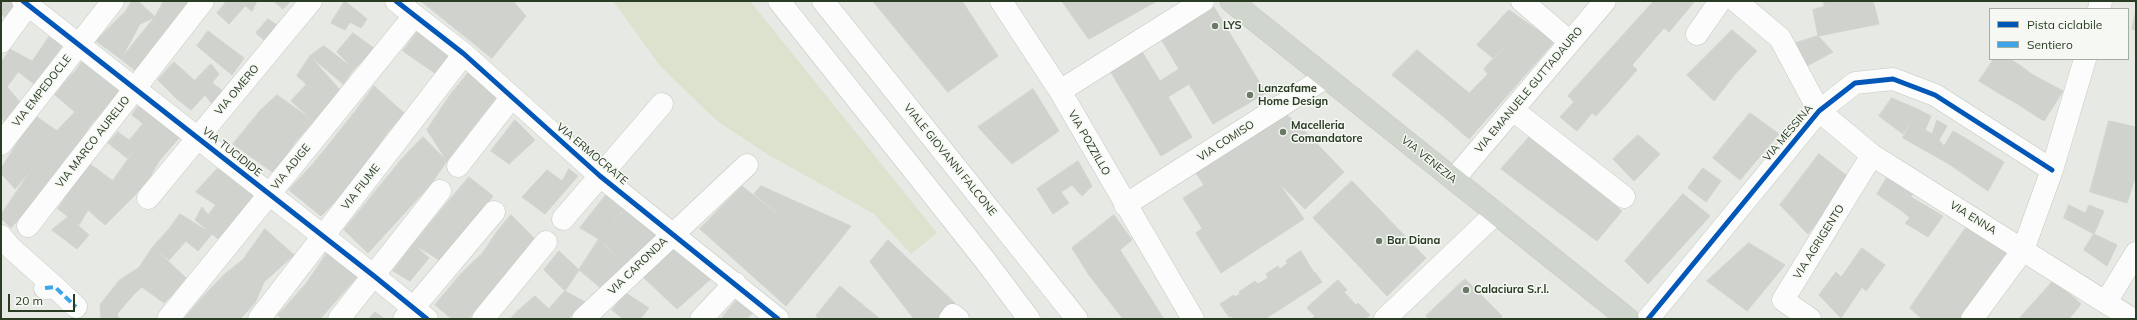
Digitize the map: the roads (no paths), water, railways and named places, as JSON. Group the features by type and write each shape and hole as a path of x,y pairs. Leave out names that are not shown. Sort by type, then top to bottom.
{"main road":[{"name":"VIA VENEZIA","path":"1231,1 1628,319"}],"street":[{"name":"VIA EMPEDOCLE","path":"1,144 113,1"},
{"name":"VIA MARCO AURELIO","path":"28,226 203,1"},
{"name":"VIA OMERO","path":"148,198 310,1"},
{"name":"VIA ERMOCRATE","path":"396,1 464,54 511,98 600,176 778,319"},
{"path":"779,1 984,259 1029,319"},
{"name":"VIALE GIOVANNI FALCONE","path":"823,1 1077,319"},
{"name":"VIA POZZILLO","path":"1000,1 1060,91 1125,205 1193,319"},
{"path":"1060,91 1203,1"},
{"path":"1522,1 1570,42"},
{"name":"VIA EMANUELE GUTTADAURO","path":"1454,179 1605,1"},
{"path":"1697,34 1720,1"},
{"path":"1736,1 1780,38 1819,110"},
{"name":"VIA TUCIDIDE","path":"28,2 78,44 374,276 415,315"},
{"path":"1,42 28,2"},
{"name":"VIA ADIGE","path":"168,319 414,16"},
{"name":"VIA FIUME","path":"259,319 464,54"},
{"path":"1972,319 2023,250 2052,170 2085,60"},
{"name":"VIA COMISO","path":"1125,205 1326,76"},
{"name":"VIA MESSINA","path":"1648,319 1819,110 1855,83 1893,79 1935,94 2052,170"},
{"path":"458,166 511,98"},
{"path":"563,219 662,104"},
{"path":"1513,110 1624,197"},
{"name":"VIA ENNA","path":"1819,110 1872,155 2132,319"},
{"name":"VIA AGRIGENTO","path":"1810,319 1783,300 1872,155"},
{"name":"VIA CARONDA","path":"582,319 747,164"},
{"path":"339,319 440,191"},
{"path":"415,315 494,212"},
{"path":"1385,319 1496,213"},
{"path":"1,236 50,288 76,307"},
{"path":"483,319 546,242"},
{"path":"2106,302 2136,253"},
{"path":"701,319 735,284"},
{"name":"VIA POZZILLO","path":"1174,287 1200,319"}],"place":[{"name":"LYS","path":"1215,26"},
{"name":"Lanzafame Home Design","path":"1250,95"},
{"name":"Macelleria Comandatore","path":"1283,132"},
{"name":"Bar Diana","path":"1379,241"},
{"name":"Calaciura S.r.l.","path":"1466,290"}]}
